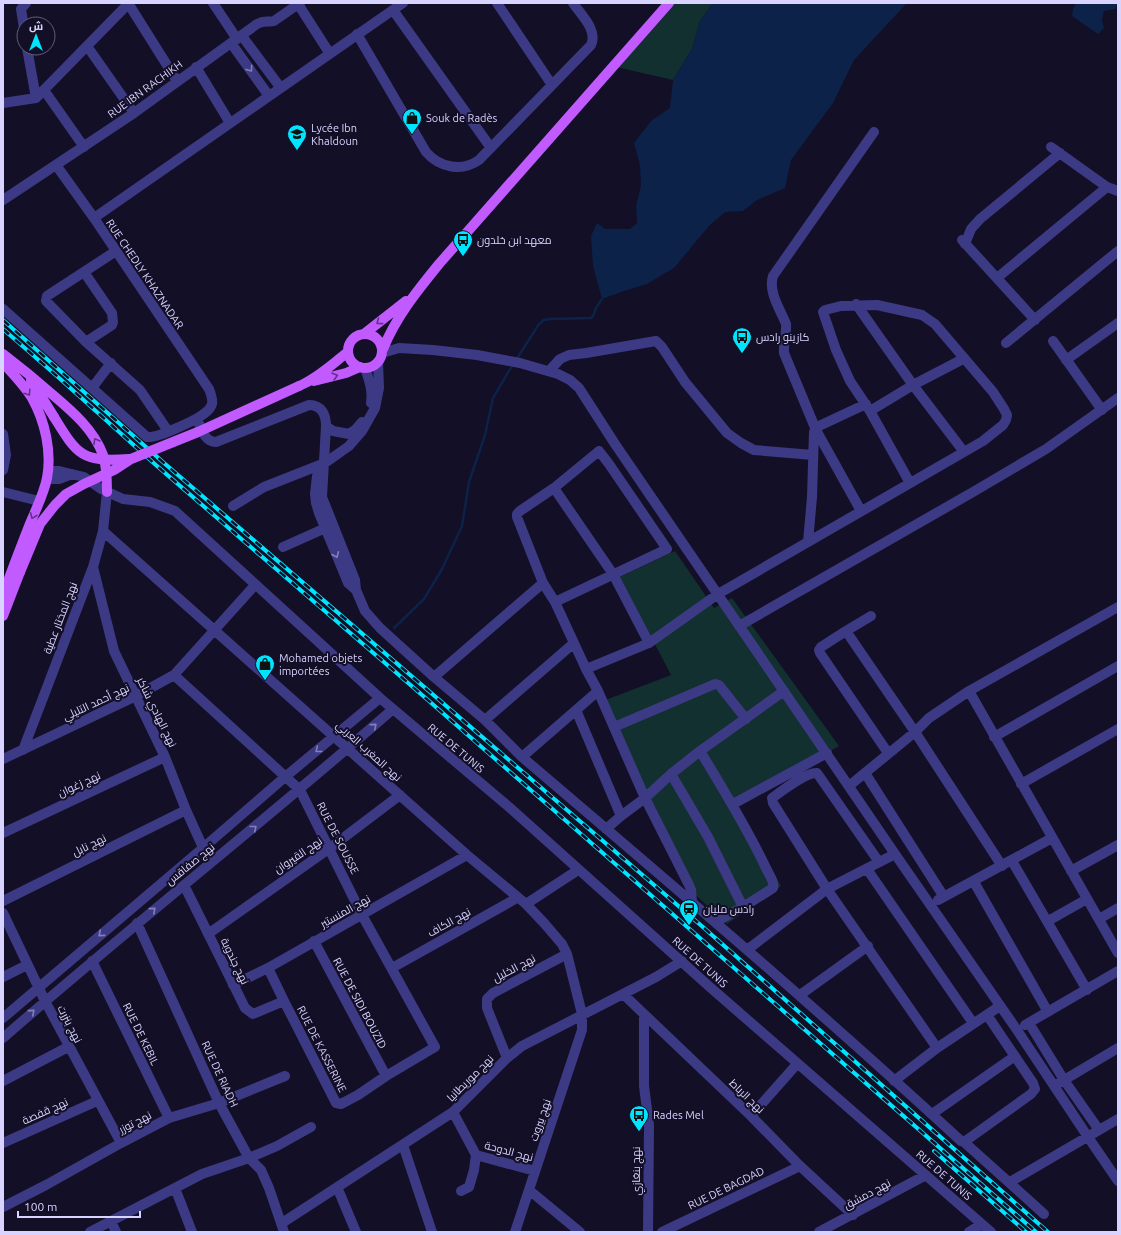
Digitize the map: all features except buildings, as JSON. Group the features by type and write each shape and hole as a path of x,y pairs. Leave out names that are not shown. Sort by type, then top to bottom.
{"main road":[{"path":"310,381 327,378 362,367 373,366 381,355 399,317 439,264 667,4"},
{"path":"364,334 415,294"},
{"path":"362,367 354,364 348,352 349,345 358,335 371,334 377,338 381,343 381,355"},
{"path":"3,616 40,524 66,494 114,470 131,459 198,432 310,381 348,352"},
{"path":"3,354 26,371 75,415 94,437 104,456 107,492"},
{"path":"3,363 24,386 38,411 46,438 47,475 39,501 3,595"},
{"path":"26,371 70,444 85,456 102,460 131,459"}],"street":[{"path":"22,16 21,9 26,3"},
{"path":"3,103 36,98 128,3 177,81"},
{"path":"213,3 237,39 269,96"},
{"path":"94,218 403,3"},
{"path":"497,3 552,85"},
{"path":"357,34 423,147 434,160 448,166 463,167 479,160 589,48 593,41 592,30 573,3"},
{"path":"299,4 330,54"},
{"name":"RUE IBN RACHIKH","path":"3,200 134,113 261,22 266,20 272,22 299,4"},
{"path":"393,10 491,148"},
{"path":"237,39 280,88"},
{"path":"87,46 134,113"},
{"path":"28,56 36,98"},
{"path":"196,68 230,123"},
{"path":"44,90 84,147"},
{"path":"862,510 816,430 784,353 783,343 786,324 772,291 771,283 773,276 874,132"},
{"path":"1034,320 964,242 971,230 980,219 1055,150 1107,187 1118,191"},
{"name":"RUE CHEDLY KHAZNADAR","path":"56,165 94,218 209,389 212,397 212,404 206,412 197,419"},
{"path":"997,278 1107,187"},
{"path":"1006,343 1118,251"},
{"path":"116,252 47,296 46,301 86,342 140,390 168,432"},
{"path":"84,272 112,313 113,322 112,325 86,342"},
{"path":"856,304 913,385 964,452"},
{"path":"586,669 649,643 718,594 983,441 995,432 1006,420 1007,416 1004,409 993,392 963,359 935,324 922,315 877,305 856,304 825,310 823,315 836,350 850,381 868,407 910,483"},
{"path":"3,309 147,437 154,437 168,432 197,419 206,437 213,442 309,405 314,405 321,409 326,417 326,426 323,461 314,494 319,514 329,527 348,583 356,590 369,617 434,677 485,720 522,757 800,995 894,1081 1010,1182 1044,1214"},
{"path":"1066,360 1118,323"},
{"path":"549,371 560,359 569,355 656,341 662,347 685,382 728,433 741,443 754,450 813,455"},
{"path":"1053,341 1102,410"},
{"path":"233,506 264,487 323,461 349,446 362,431 375,408 379,388 381,355 399,348 433,350 507,360 549,371 570,380 579,388 614,444 1017,1030 1118,1181"},
{"path":"808,542 812,497 813,436 819,426 868,407 963,359"},
{"path":"92,388 111,363"},
{"path":"326,426 333,430 348,434 355,430 365,419 370,407 372,395 370,384 362,367"},
{"path":"739,626 1039,453 1118,398"},
{"path":"3,434 6,455 3,470"},
{"path":"555,602 668,548 600,452 598,452 554,488 520,511 517,517 544,583 555,602 586,669 598,691 645,798 689,885 692,902"},
{"name":"RUE DE TUNIS","path":"47,475 59,471 84,477 107,492 123,499 150,502 165,506 175,511 380,698 508,807 797,1064 926,1175 975,1229 991,1232"},
{"path":"554,488 613,574 649,643"},
{"path":"3,492 39,501"},
{"name":"نهج المختار عطية","path":"23,750 93,567 103,531 107,492"},
{"path":"283,547 329,527"},
{"name":"نهج المغرب العربي","path":"103,531 467,855 526,904 562,944 567,954 582,1014"},
{"name":"نهج الهادي شاكر","path":"93,567 114,651 165,756 186,810 210,863"},
{"path":"434,677 544,583"},
{"name":"نهج أحمد التليلي","path":"3,759 136,696 174,675 255,585"},
{"path":"849,786 915,732 929,718 969,691 1116,612"},
{"path":"871,616 821,647 819,650 888,753"},
{"path":"846,631 915,732 1002,866"},
{"path":"485,720 574,643"},
{"path":"994,737 1118,666"},
{"name":"RUE DE SOUSSE","path":"174,675 300,790 362,915 435,1047"},
{"path":"614,726 715,684 719,685 746,718"},
{"path":"522,757 598,691"},
{"path":"606,829 700,751 784,691"},
{"path":"969,691 1118,953"},
{"name":"نهج صفاقس","path":"3,1018 285,777 380,698"},
{"name":"نهج صفاقس","path":"3,1038 44,1001 137,923 300,790 393,709"},
{"path":"576,710 621,816"},
{"path":"1021,784 1118,729"},
{"path":"700,751 733,804 760,855 774,888 715,922"},
{"path":"733,804 827,753"},
{"name":"نهج زغوان","path":"3,833 165,756"},
{"path":"879,862 818,773 813,773 791,784 772,798 773,803 827,889 868,946 937,1048"},
{"path":"865,773 944,897"},
{"path":"671,774 708,837 743,907"},
{"name":"نهج القيروان","path":"208,934 330,848 400,795"},
{"name":"نهج نابل","path":"3,901 186,810"},
{"path":"930,905 1052,838"},
{"path":"1071,871 1118,845"},
{"path":"747,950 827,889 895,854"},
{"name":"نهج المنستير","path":"233,985 268,968 467,855"},
{"path":"1012,860 1087,990"},
{"path":"867,869 973,1023"},
{"path":"526,904 578,870"},
{"path":"974,882 1048,1012"},
{"name":"نهج جندوبة","path":"184,885 245,1008 251,1014 284,1001"},
{"name":"نهج الكاف","path":"392,968 517,898"},
{"path":"1048,921 1087,899"},
{"path":"1099,919 1118,908"},
{"name":"نهج بنزرت","path":"3,913 44,1001 120,1142"},
{"name":"RUE DE RIADH","path":"137,923 219,1103 249,1158 261,1170 283,1228"},
{"name":"RUE DE SIDI BOUZID","path":"314,941 386,1076"},
{"path":"800,995 868,946"},
{"name":"نهج الخليل","path":"507,1058 487,1008 487,999 493,993 567,954"},
{"name":"RUE DE KEBIL","path":"92,961 169,1118"},
{"name":"نهج موريطانيا","path":"283,1228 337,1187 453,1112 507,1058 522,1046 656,977 682,961"},
{"path":"3,977 27,966"},
{"name":"RUE DE KASSERINE","path":"268,968 336,1103 341,1104 358,1095 386,1076 435,1047"},
{"path":"1017,1030 1118,971"},
{"name":"نهج الرباط","path":"623,994 751,1116 800,1166 853,1215"},
{"path":"894,1081 937,1048 1000,1006"},
{"name":"نهج بيروت","path":"515,1232 582,1030 582,1014"},
{"name":"نهج بنغازي","path":"644,1014 644,1086 649,1125 648,1232"},
{"path":"964,1142 1033,1092 1034,1089 1033,1082 987,1015"},
{"path":"1029,1023 1064,1080 1099,1130"},
{"path":"3,1081 68,1047"},
{"path":"1054,1086 1118,1048"},
{"path":"932,1114 1015,1056"},
{"path":"751,1116 797,1064"},
{"name":"نهج توزر","path":"3,1207 46,1185 120,1142 169,1118 219,1103 285,1076"},
{"name":"نهج قفصة","path":"3,1143 97,1101"},
{"name":"نهج الدوحة","path":"453,1112 476,1155 469,1187 461,1191"},
{"path":"1010,1182 1118,1119"},
{"path":"90,1232 202,1174 249,1158 277,1146 311,1127"},
{"path":"403,1145 432,1232"},
{"name":"نهج الدوحة","path":"476,1155 535,1171"},
{"name":"RUE DE BAGDAD","path":"662,1232 800,1166"},
{"name":"نهج دمشق","path":"819,1232 926,1175"},
{"path":"337,1187 356,1232"},
{"path":"176,1188 192,1232"},
{"path":"529,1190 580,1232"},
{"path":"111,1221 116,1232"}],"green space":[{"path":"670,3 713,3 700,21 692,49 673,80 612,66"},
{"path":"675,551 714,608 732,598 839,746 736,807 781,886 727,924 689,889 603,701 671,675 620,577"}],"water":[{"path":"713,3 907,3 854,60 833,103 791,160 785,188 757,200 743,211 725,212 709,226 674,268 647,284 602,299 593,266 591,236 597,223 605,229 630,229 637,223 636,206 641,185 640,165 634,143 651,121 670,108 673,80 692,49 700,21"},
{"path":"1076,3 1118,3 1115,9 1104,11 1102,19 1104,28 1098,34 1072,16"}],"waterway":[{"path":"516,360 539,324 544,320 591,318 602,299"},
{"path":"394,628 424,599 442,569 462,526 469,482 485,435 493,398 513,364"}],"railway":[{"path":"3,320 164,463 704,928 1048,1232"},
{"path":"3,329 157,466 429,701 1036,1232"},
{"path":"934,1151 1026,1232"}],"place":[{"name":"Souk de Radès","path":"412,135"},
{"name":"Lycée Ibn Khaldoun","path":"297,151"},
{"name":"معهد ابن خلدون","path":"463,257"},
{"name":"كازينو رادس","path":"742,354"},
{"name":"Mohamed objets importées","path":"265,681"},
{"name":"رادس مليان","path":"689,926"},
{"name":"Rades Mel","path":"639,1132"}]}
